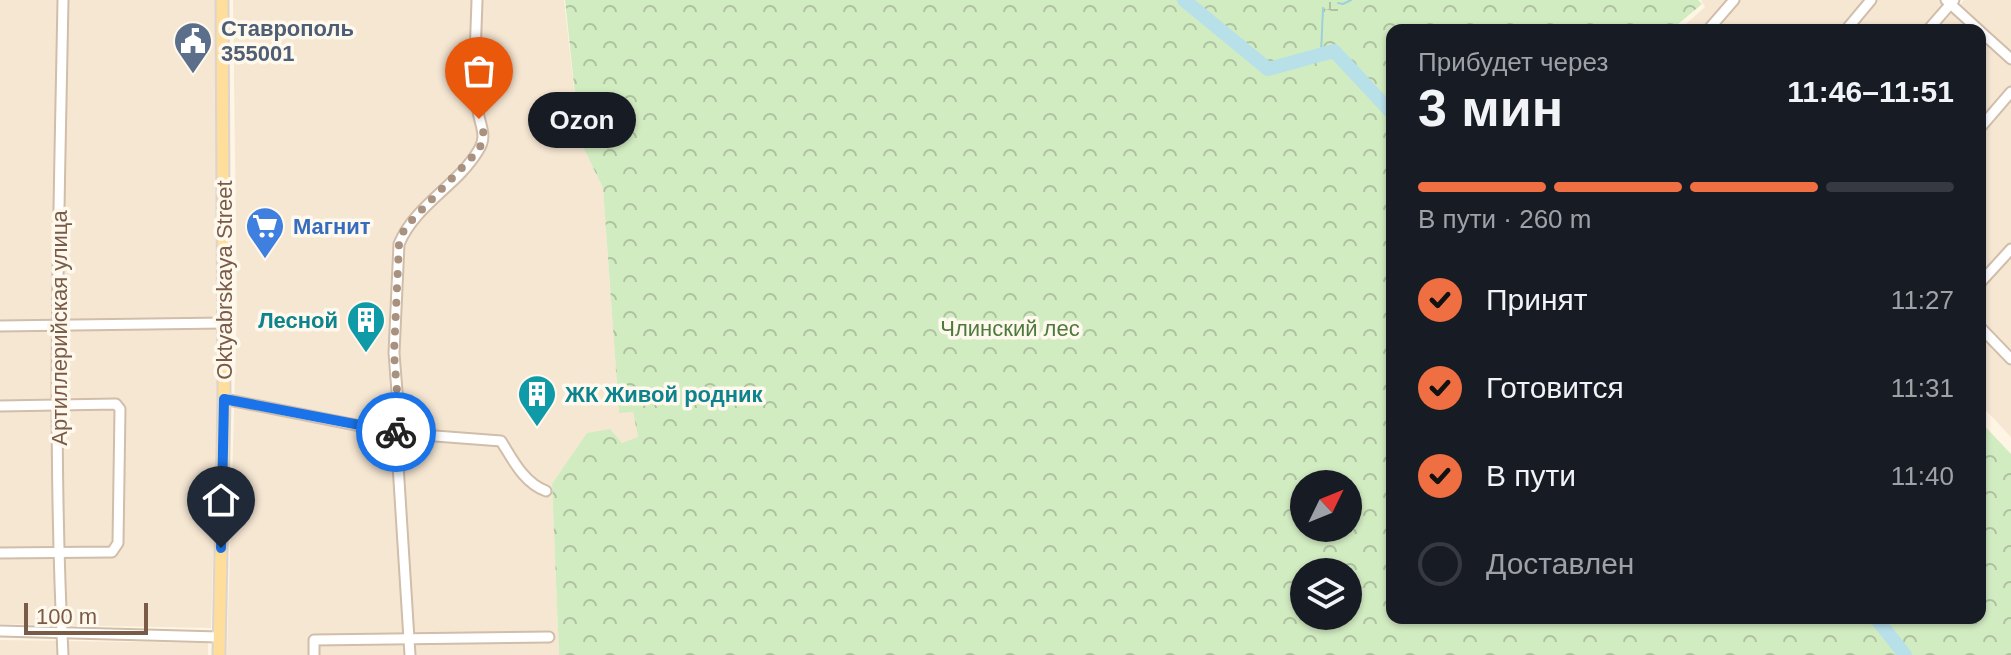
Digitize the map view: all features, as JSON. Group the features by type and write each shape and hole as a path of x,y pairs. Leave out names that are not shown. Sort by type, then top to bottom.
{"main road":[{"name":"Oktyabrskaya Street","path":"219,655 224,399 222,0"}],"street":[{"name":"Артиллерийская улица","path":"63,0 57,325 57,553 63,655"},
{"path":"410,655 396,433 398,404 394,353 399,244 404,230 470,161 483,140 483,126 476,101 477,0"},
{"path":"1713,24 1734,0"},
{"path":"1851,24 1871,0"},
{"path":"1933,24 1950,1 1974,24"},
{"path":"1986,36 2011,59"},
{"path":"1986,121 2011,92"},
{"path":"1986,276 2011,249"},
{"path":"0,326 224,323"},
{"path":"1986,333 2011,359"},
{"path":"224,399 396,433 501,441 524,476 546,491"},
{"path":"0,406 116,404 120,409 118,543 112,552 0,553"},
{"path":"0,631 219,637"},
{"path":"314,655 314,640 549,637"}],"shaded area":[{"path":"0,0 216,0 218,399 211,628 0,624"},
{"path":"233,0 564,0 580,141 603,188 619,412 633,411 638,438 622,443 552,484 559,655 227,655 237,307"},
{"path":"1701,0 1950,0 1929,24 1686,24 1705,7"},
{"path":"1964,0 2011,0 2011,437 1986,410 1986,24 1942,24"},
{"path":"0,640 208,643 208,655 0,655"}],"green space":[{"name":"Члинский лес","path":"565,0 1698,0 1702,4 1678,24 1386,24 1386,624 1986,624 1986,427 2011,454 2011,655 559,655 552,484 587,433 610,429 622,443 638,437 633,412 619,413 603,188 580,141"},
{"path":"1307,0 1357,0 1337,13"}],"waterway":[{"path":"1184,0 1268,69 1334,51 1386,107"},
{"path":"1338,3 1351,0"},
{"path":"1321,54 1323,8"},
{"path":"1881,624 1905,655"}],"way so far":[{"path":"396,432 398,404 394,353 399,244 404,230 413,219 479,150 483,126 479,119"}],"place":[{"name":"Ставрополь 355001","path":"193,75"},
{"name":"Ozon","path":"479,119"},
{"name":"Магнит","path":"265,260"},
{"name":"Лесной","path":"366,354"},
{"name":"ЖК Живой родник","path":"537,428"}],"route":[{"path":"221,548 224,399 396,432"}]}
